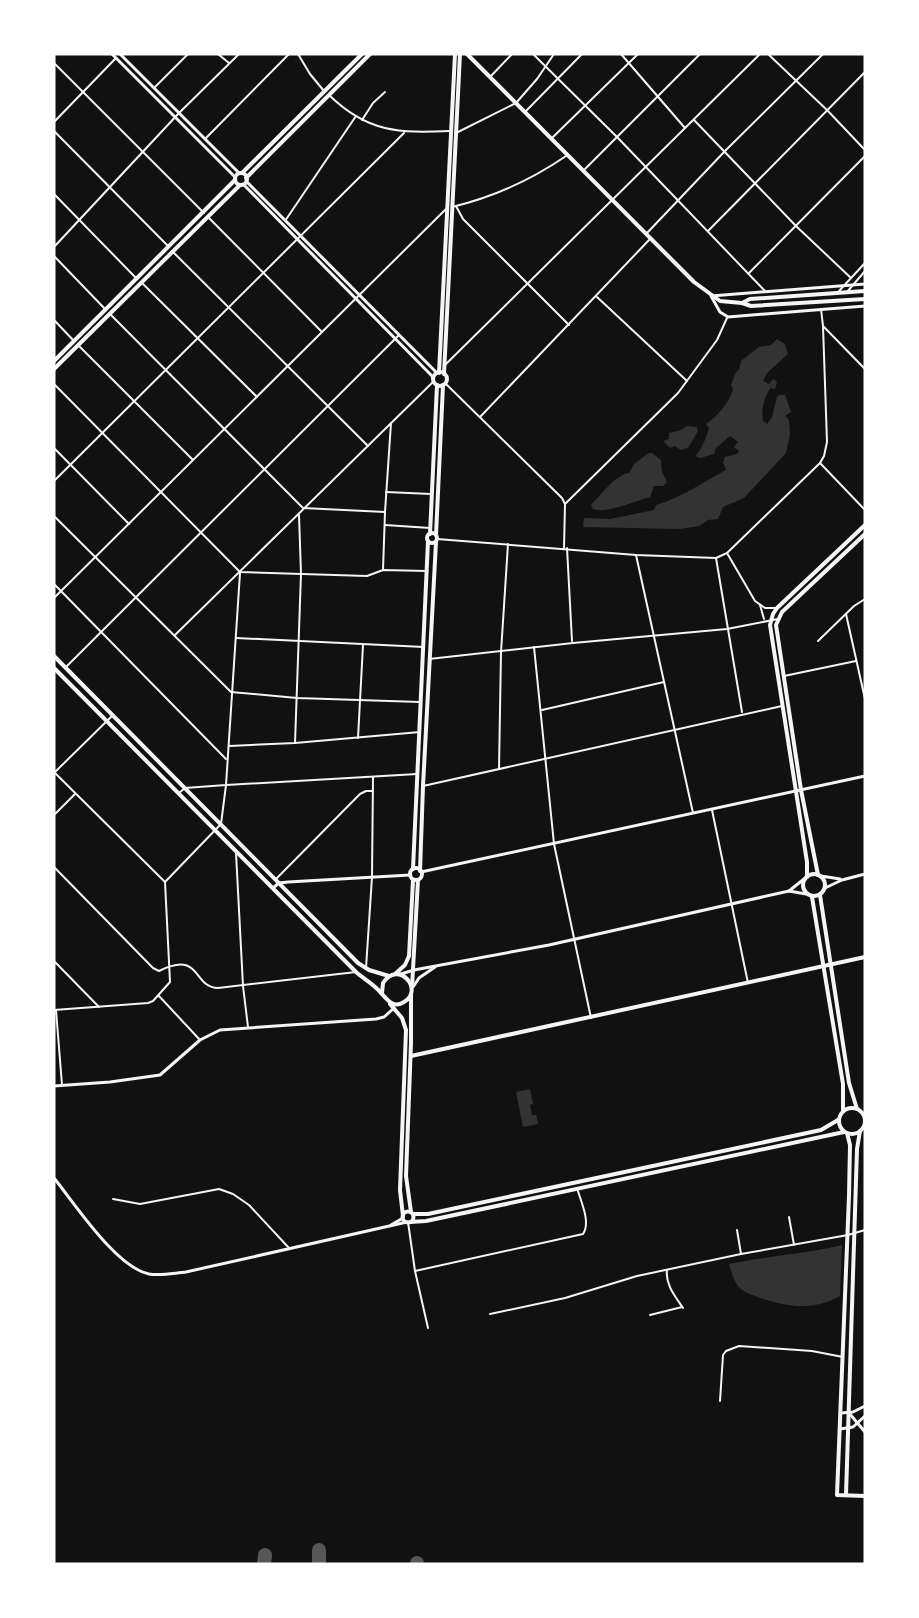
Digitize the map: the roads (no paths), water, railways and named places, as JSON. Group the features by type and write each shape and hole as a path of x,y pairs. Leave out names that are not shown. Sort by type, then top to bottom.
{"main road":[{"path":"54,369 244,182 362,54"},
{"path":"54,361 204,213 238,176 370,54"},
{"path":"437,377 444,366 452,207 455,54"},
{"path":"454,132 460,54"},
{"path":"467,54 614,199 694,282 711,296 724,302 751,306 865,299"},
{"path":"238,176 244,182"},
{"path":"238,176 244,182"},
{"path":"406,1220 413,1219 406,1176 416,880 410,874 413,869 428,572 427,537 430,534 437,377 452,207"},
{"path":"742,303 750,299 838,291 865,291"},
{"path":"416,880 421,877 429,658 444,384 447,379 437,377"},
{"path":"437,377 444,384"},
{"path":"865,525 777,608 771,620 770,630 807,862 803,887 806,894 812,897 820,895 825,888 825,882 819,875 801,790 776,637 777,619 865,534"},
{"path":"430,534 436,538"},
{"path":"428,541 431,544 436,538"},
{"path":"54,656 358,963 366,969 389,976 398,975 409,981 411,990 405,1002 391,1003 386,1000"},
{"path":"54,668 356,972 382,993 402,1018 406,1030 400,1190 406,1220"},
{"path":"413,869 421,872"},
{"path":"806,878 819,875"},
{"path":"398,975 409,956 416,880"},
{"path":"820,895 849,1083 857,1109"},
{"path":"406,1220 405,1212 422,1215 821,1130 838,1120 843,1111 843,1084 812,897"},
{"path":"411,1056 865,957"},
{"path":"382,993 383,983 389,976"},
{"path":"843,1111 849,1108 857,1109 863,1113 865,1119 857,1149 846,1495"},
{"path":"838,1120 850,1145 837,1495 865,1496"},
{"path":"406,1220 426,1221 845,1132 852,1134 862,1129"},
{"path":"849,1196 856,1195"},
{"path":"849,1213 855,1213"},
{"path":"839,1472 847,1471"}],"street":[{"path":"112,54 238,176"},
{"path":"120,54 205,139 238,176"},
{"path":"154,88 188,54"},
{"path":"218,54 229,63"},
{"path":"54,247 179,113 238,54"},
{"path":"205,139 289,54"},
{"path":"298,54 310,74 327,94 356,117 377,126 404,133 454,132 516,103 554,54"},
{"path":"490,77 512,54"},
{"path":"533,54 617,137 765,291"},
{"path":"525,112 582,54"},
{"path":"621,54 685,128"},
{"path":"552,138 638,54"},
{"path":"584,170 700,54"},
{"path":"444,366 760,54"},
{"path":"768,54 797,80 865,150"},
{"path":"647,233 725,151 823,54"},
{"path":"54,122 116,58"},
{"path":"54,63 204,213"},
{"path":"708,231 865,72"},
{"path":"362,120 373,103 385,92"},
{"path":"285,221 356,117"},
{"path":"693,120 850,278"},
{"path":"54,131 169,247"},
{"path":"54,481 404,133"},
{"path":"54,598 452,207 522,183 568,154"},
{"path":"749,273 865,156"},
{"path":"244,182 360,295 437,377"},
{"path":"244,182 356,299 437,377"},
{"path":"54,194 137,279"},
{"path":"452,207 569,325"},
{"path":"208,217 322,333"},
{"path":"480,417 652,238"},
{"path":"173,252 368,446"},
{"path":"54,256 106,310"},
{"path":"838,291 865,263"},
{"path":"847,292 865,271"},
{"path":"142,282 257,397"},
{"path":"865,284 711,296 720,312 728,317 865,306"},
{"path":"596,297 687,381"},
{"path":"436,538 636,555 716,558 727,553 820,463 824,456 827,442 824,326 821,309"},
{"path":"110,314 303,508 385,512"},
{"path":"565,504 678,393 717,340 728,317"},
{"path":"54,320 74,341"},
{"path":"824,326 865,369"},
{"path":"65,668 399,335"},
{"path":"78,345 193,460"},
{"path":"175,635 437,377"},
{"path":"54,384 240,572 367,576 383,570 428,572"},
{"path":"444,384 562,498 565,504 565,548 573,643"},
{"path":"383,570 391,423"},
{"path":"54,448 129,524"},
{"path":"820,463 865,510"},
{"path":"386,492 432,494"},
{"path":"295,743 301,574 299,513"},
{"path":"54,516 231,692 297,698 421,702"},
{"path":"384,525 430,528"},
{"path":"499,769 501,652 508,544"},
{"path":"727,553 759,605 765,621"},
{"path":"636,555 693,813"},
{"path":"716,558 742,713"},
{"path":"165,882 221,824 229,746 240,572"},
{"path":"54,584 227,760"},
{"path":"818,641 865,599"},
{"path":"759,605 770,609 777,608"},
{"path":"846,614 865,699"},
{"path":"429,658 727,629 777,619"},
{"path":"236,638 424,647"},
{"path":"358,738 363,645"},
{"path":"534,647 554,844 591,1018"},
{"path":"784,676 856,661"},
{"path":"542,710 664,682"},
{"path":"423,786 674,728 782,706"},
{"path":"62,1085 55,1010 148,1003 159,995 170,982 165,882 54,773 112,715"},
{"path":"229,746 295,743 420,732"},
{"path":"179,793 184,788 417,774"},
{"path":"421,872 865,776"},
{"path":"366,969 372,877 373,777"},
{"path":"273,888 360,794 373,791"},
{"path":"54,815 75,794"},
{"path":"712,810 748,983"},
{"path":"236,849 243,986 248,1027"},
{"path":"54,867 153,968 159,971 170,966 184,964 193,969 213,988 356,972"},
{"path":"278,881 410,874"},
{"path":"825,888 842,880 865,874"},
{"path":"819,875 842,880"},
{"path":"789,891 806,878"},
{"path":"398,975 789,891 806,894"},
{"path":"54,961 99,1007"},
{"path":"411,990 419,978 436,967"},
{"path":"159,995 200,1040"},
{"path":"54,1086 153,1077 166,1071 200,1040 213,1032 248,1027 376,1019 384,1017 394,1008"},
{"path":"54,1178 121,1259 137,1270 149,1274 186,1272 389,1226 406,1220 428,1328"},
{"path":"416,1271 583,1234 586,1221 577,1188"},
{"path":"113,1199 140,1203 219,1189 233,1194 249,1205 290,1248"},
{"path":"789,1217 794,1245"},
{"path":"737,1230 741,1254"},
{"path":"490,1314 565,1298 607,1284 667,1270 865,1230"},
{"path":"650,1315 682,1307 672,1293 666,1277 667,1270"},
{"path":"720,1401 723,1355 726,1351 739,1346 813,1351 843,1357"},
{"path":"841,1413 849,1413 865,1406"},
{"path":"849,1413 865,1432"},
{"path":"840,1429 849,1429 865,1416"}]}
